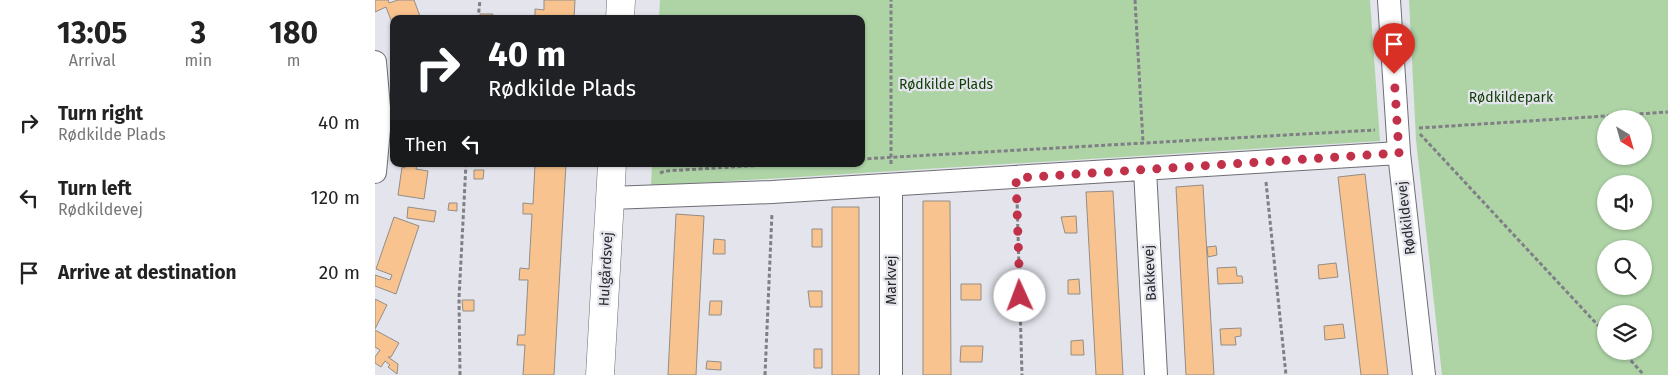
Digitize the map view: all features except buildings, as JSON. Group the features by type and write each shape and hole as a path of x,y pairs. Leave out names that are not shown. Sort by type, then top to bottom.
{"main road":[{"path":"620,15 621,0"},
{"name":"Hulgårdsvej","path":"600,375 612,167"}],"street":[{"name":"Rødkildevej","path":"1389,0 1399,153 1424,375"},
{"path":"375,62 380,119 375,172"},
{"path":"610,198 773,192 1399,153"},
{"name":"Bakkevej","path":"1145,170 1156,375"},
{"name":"Markvej","path":"891,185 891,375"}],"path":[{"path":"478,15 480,0"},
{"path":"891,0 891,185"},
{"path":"1135,0 1145,170"},
{"path":"1597,324 1415,128 1668,112"},
{"path":"865,159 1398,129"},
{"path":"1265,162 1286,375"},
{"path":"460,375 459,298 466,167"},
{"path":"1016,178 1023,375"},
{"path":"765,375 773,192"},
{"path":"1630,360 1644,375"}],"green space":[{"name":"Rødkilde Plads","path":"660,0 1370,0 1380,141 651,186 652,167 865,167 865,15 659,15"},
{"name":"Rødkildepark","path":"1409,0 1668,0 1668,375 1442,375 1416,140"}],"route":[{"path":"1020,296 1016,178 1399,153 1394,74"}]}
